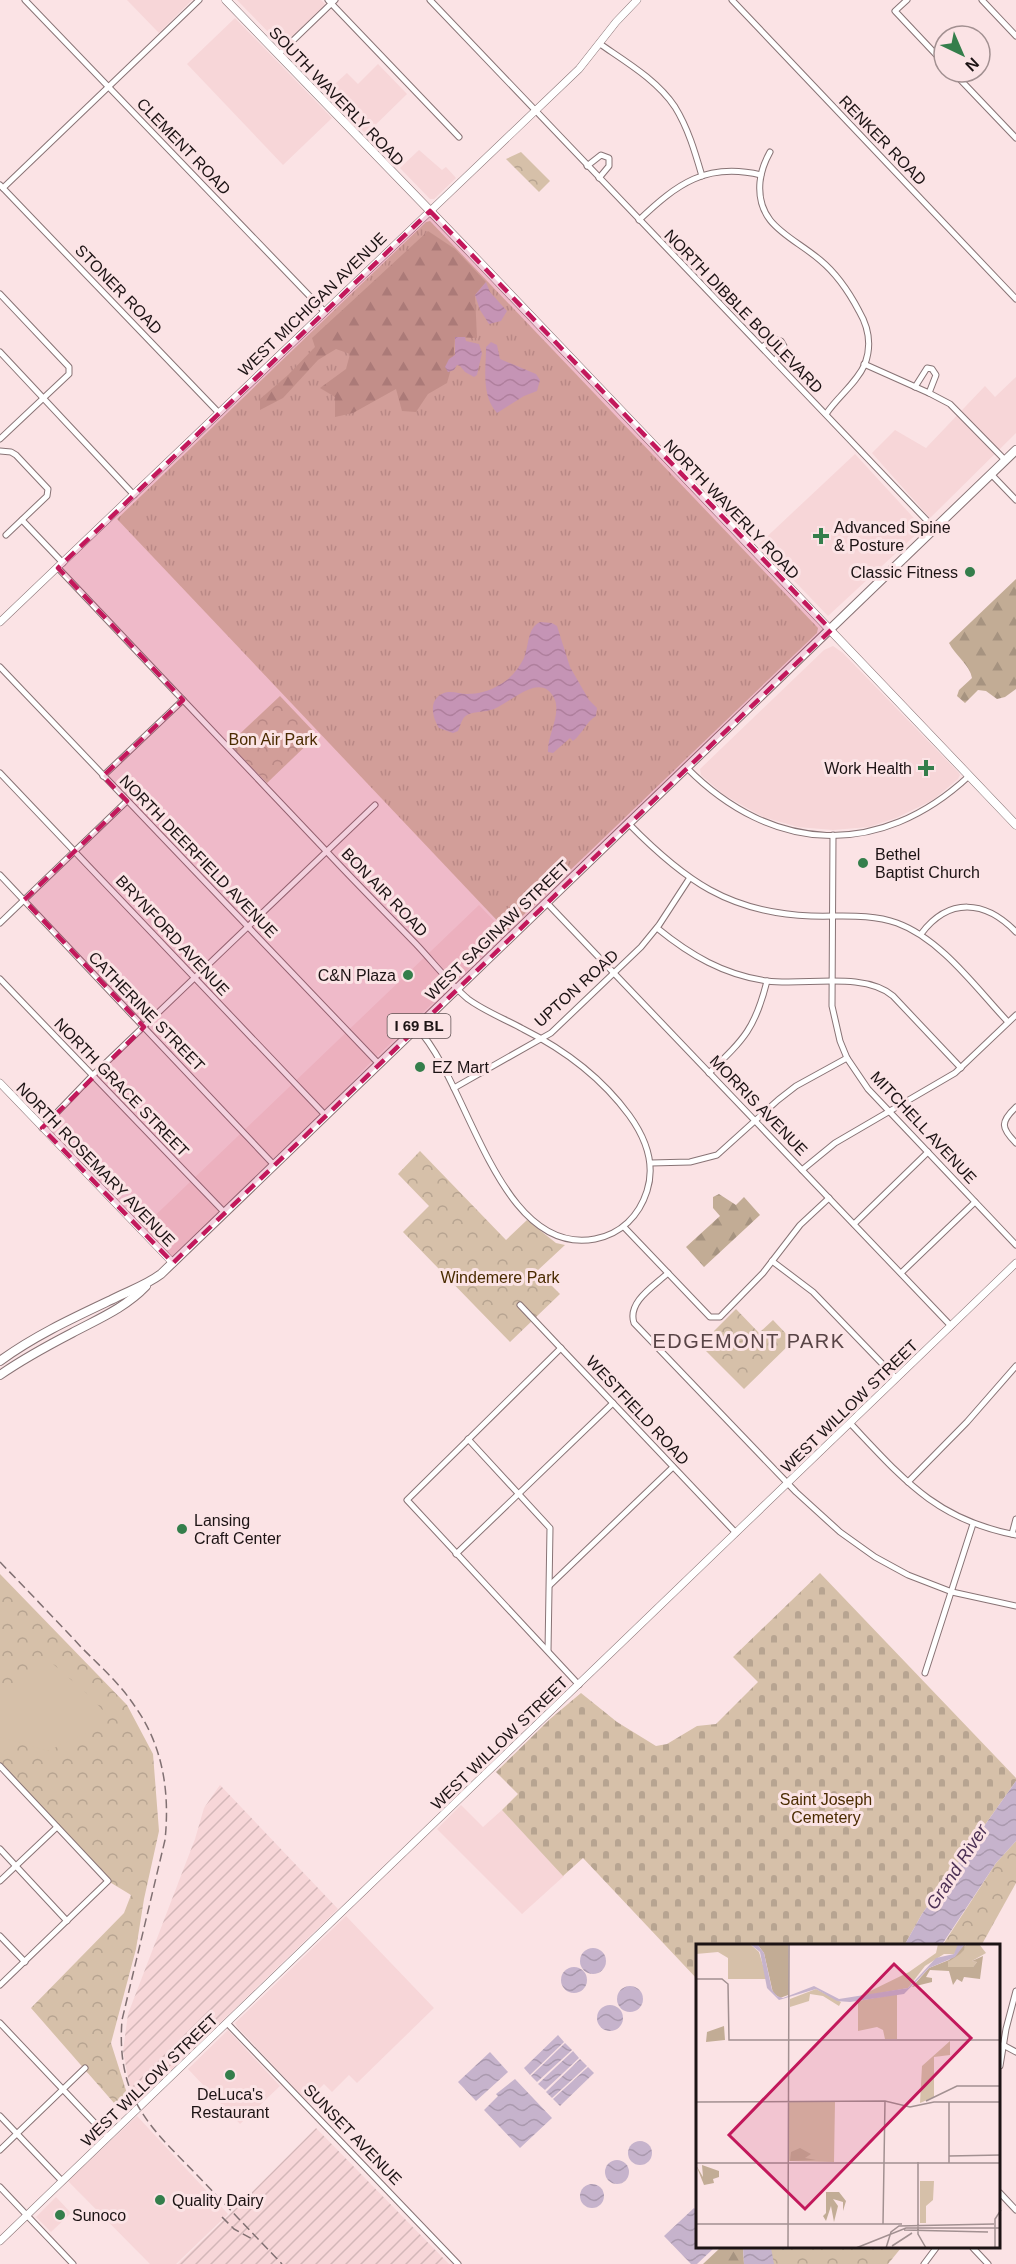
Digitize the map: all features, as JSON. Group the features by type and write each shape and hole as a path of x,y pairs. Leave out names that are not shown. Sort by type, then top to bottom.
{"main road":[{"name":"SOUTH WAVERLY ROAD","path":"226,0 430,211"},
{"name":"NORTH WAVERLY ROAD","path":"430,211 1016,825"},
{"name":"I 69 BL","path":"831,630 1016,450"},
{"name":"WEST SAGINAW STREET","path":"0,1361 48,1331 148,1284 173,1263 831,630"},
{"name":"I 69 BL","path":"0,1375 37,1351 134,1299 148,1284"}],"street":[{"name":"CLEMENT ROAD","path":"25,0 324,311"},
{"path":"2,186 199,0"},
{"name":"NORTH DIBBLE BOULEVARD","path":"430,0 935,529"},
{"name":"WEST MICHIGAN AVENUE","path":"0,622 579,69 616,22 637,0"},
{"name":"RENKER ROAD","path":"732,0 1016,299"},
{"path":"907,0 895,11 932,50"},
{"path":"982,0 1016,36"},
{"path":"279,54 332,1 459,137"},
{"path":"600,44 649,80 668,98 685,125 702,176"},
{"path":"964,84 1016,138"},
{"path":"770,152 761,175 760,201 766,216 778,229 808,250 840,280 861,315 869,339 864,364 846,392 826,414"},
{"path":"587,166 601,155 609,158 609,166 599,178"},
{"path":"639,220 676,188 702,176 727,171 761,175"},
{"name":"STONER ROAD","path":"2,186 219,413"},
{"path":"0,294 69,368 69,374 0,439"},
{"path":"762,347 774,339 780,340 784,346 775,361"},
{"path":"0,352 134,495"},
{"path":"864,364 929,393 957,410 1005,460"},
{"path":"915,387 923,372 927,368 932,369 936,375 929,393"},
{"path":"0,451 16,455 48,489 47,496 6,536"},
{"path":"991,474 1016,500"},
{"name":"BON AIR ROAD","path":"22,520 183,700 469,1000 542,1038 582,1065 621,1105 641,1134 651,1163 648,1188 642,1203 624,1227"},
{"name":"NORTH DEERFIELD AVENUE","path":"0,667 379,1064"},
{"path":"103,776 183,700"},
{"path":"687,768 723,801 749,816 790,831 833,835 866,832 907,819 942,800 969,776"},
{"name":"BRYNFORD AVENUE","path":"0,773 326,1116"},
{"path":"0,923 127,801"},
{"path":"42,1128 92,1076 375,805"},
{"path":"629,824 659,855 689,879 732,901 784,914 882,918 921,934 940,950 1008,1022"},
{"name":"MITCHELL AVENUE","path":"833,835 832,1006 847,1058 868,1089 1016,1245"},
{"name":"CATHERINE STREET","path":"0,875 274,1165"},
{"name":"UPTON ROAD","path":"454,1088 550,1033 614,973 657,928 689,879"},
{"name":"MORRIS AVENUE","path":"547,903 951,1326"},
{"path":"921,934 936,918 947,912 973,907 986,909 998,915 1016,932"},
{"path":"657,928 678,945 706,962 738,975 766,981 867,984 883,988 961,1068"},
{"name":"NORTH GRACE STREET","path":"0,979 225,1213"},
{"path":"709,1073 747,1034 761,1003 766,981"},
{"path":"802,1170 835,1143 946,1079 961,1068 1016,1015"},
{"path":"417,1028 438,1054 474,1133 495,1170 522,1210 538,1226 559,1238 573,1240 599,1238 624,1227 710,1317 720,1317 755,1282 800,1225 829,1198"},
{"path":"651,1163 690,1162 717,1155 796,1086 847,1058"},
{"name":"NORTH ROSEMARY AVENUE","path":"0,1083 173,1263"},
{"path":"1016,1107 1009,1113 1003,1125 1004,1130 1016,1143"},
{"path":"854,1224 928,1152"},
{"path":"901,1274 975,1202"},
{"path":"772,1261 813,1292 896,1378"},
{"name":"WEST WILLOW STREET","path":"0,2241 1016,1263"},
{"path":"668,1273 636,1304 632,1311 634,1323 829,1524 875,1557 908,1575 952,1592 1016,1606"},
{"name":"WESTFIELD ROAD","path":"520,1305 736,1533"},
{"path":"561,1348 407,1500 408,1504 579,1685"},
{"path":"908,1482 968,1422 1016,1366"},
{"path":"456,1554 613,1403"},
{"path":"850,1423 932,1503 973,1524 1014,1534 1016,1519"},
{"path":"468,1439 550,1527 548,1651"},
{"path":"550,1585 673,1467"},
{"path":"925,1672 973,1524"},
{"path":"0,1766 108,1881 0,1985"},
{"path":"0,1881 57,1827"},
{"path":"0,1849 68,1921"},
{"path":"0,1936 25,1962"},
{"path":"1001,2056 1016,1991"},
{"path":"0,2023 108,2137"},
{"name":"SUNSET AVENUE","path":"227,2023 459,2264"},
{"path":"1003,2045 1016,2052"},
{"path":"0,2150 86,2068"},
{"path":"0,2116 62,2181"},
{"path":"0,2187 73,2264"},
{"path":"1001,2195 1016,2210"},
{"path":"924,2264 935,2249"},
{"path":"974,2249 988,2264"}],"highlighted area":[{"path":"430,211 831,630 173,1263 42,1128 144,1027 24,900 127,801 103,776 183,700 58,568"}],"shaded area":[{"path":"127,0 192,0 159,33"},
{"path":"237,0 321,0 326,5 282,46"},
{"path":"235,18 332,118 283,165 187,64"},
{"path":"378,64 407,94 366,134 325,93 347,73 358,84"},
{"path":"419,150 442,170 446,167 456,178 434,199 430,199 400,168"},
{"path":"1016,377 1016,433 930,518 872,453 895,430 926,448 985,386 995,397"},
{"path":"855,454 923,528 828,616 759,544"},
{"path":"833,646 843,653 960,775 933,800 896,818 869,827 833,830 798,827 763,817 724,795 701,775 700,769 824,650"},
{"path":"479,905 506,933 367,1066 274,1165 173,1263 141,1229"},
{"path":"220,1785 338,1909 137,2103 129,2083 123,2051 128,2014 195,1839 204,1808"},
{"path":"461,1805 483,1827 502,1810 564,1876 522,1914 437,1829"},
{"path":"346,1916 434,2008 357,2083 349,2075 332,2092 324,2084 307,2101 235,2023"},
{"path":"228,2030 280,2086 240,2124 188,2069"},
{"path":"137,2116 228,2214 176,2264 150,2264 68,2181"},
{"path":"316,2128 449,2264 178,2264 234,2210"},
{"path":"56,2197 71,2213 51,2232 36,2217"}],"green space":[{"path":"521,152 550,181 539,192 506,159"},
{"path":"430,221 818,628 817,633 507,931 117,519 426,222"},
{"path":"428,231 455,249 486,282 475,295 477,338 455,337 453,362 447,383 428,394 416,412 402,411 396,389 353,413 335,417 335,397 320,388 346,369 350,354 336,349 318,360 283,398 260,410 260,399 315,347 312,338"},
{"path":"1016,579 1016,689 1005,697 997,699 986,691 978,690 965,703 957,696 959,690 972,678 971,673 949,643"},
{"name":"Bon Air Park","path":"280,696 317,735 267,783 229,744"},
{"name":"Windemere Park","path":"420,1151 506,1240 527,1220 556,1243 565,1245 537,1271 560,1294 510,1342 403,1232 429,1206 398,1174"},
{"path":"719,1194 736,1205 744,1197 760,1215 704,1267 686,1247 720,1216 713,1208 713,1197"},
{"path":"736,1309 759,1333 773,1320 793,1341 744,1389 700,1345"},
{"name":"Saint Joseph Cemetery","path":"820,1573 1016,1778 922,1914 905,1944 696,1944 696,1978 583,1858 563,1876 502,1810 518,1794 496,1772 550,1719 581,1693 617,1722 656,1746 667,1744 697,1726 716,1724 758,1682 733,1657"},
{"path":"0,1574 127,1705 153,1754 159,1831 136,1949 111,2043 130,2103 121,2111 31,2008 124,1913 131,1895 108,1881 0,1767"},
{"path":"45,1657 91,1697 106,1714 86,1733 48,1751 0,1737 0,1701 41,1658"},
{"path":"1016,1841 1016,1883 982,1944 943,1944 996,1863"},
{"path":"719,2249 743,2249 744,2264 703,2264"},
{"path":"770,2249 900,2249 888,2264 772,2264"}],"water":[{"path":"486,282 490,292 507,311 501,321 489,324 480,310 475,295"},
{"path":"455,337 465,337 466,341 479,344 482,353 477,375 474,377 460,366 457,365 454,370 448,372 445,367 449,359 455,355"},
{"path":"491,342 497,345 500,359 536,374 540,380 537,391 524,396 497,413 492,406 485,382 486,347"},
{"path":"540,622 557,626 570,667 589,700 597,708 596,716 576,738 573,741 570,738 553,753 548,752 556,704 548,690 542,687 526,691 494,709 467,715 462,720 458,731 453,733 439,728 433,709 435,699 450,692 480,693 507,680 522,662 533,628"},
{"name":"Grand River","path":"1016,1781 1016,1841 996,1863 942,1944 905,1944 922,1914"},
{"path":"593,1948 602,1952 606,1961 602,1970 593,1974 584,1970 580,1961 584,1952"},
{"path":"574,1967 583,1971 587,1980 583,1989 574,1993 565,1989 561,1980 565,1971"},
{"path":"630,1986 639,1990 643,1999 639,2008 630,2012 621,2008 617,1999 621,1990"},
{"path":"610,2005 619,2009 623,2018 619,2027 610,2031 601,2027 597,2018 601,2009"},
{"path":"558,2035 564,2042 530,2075 524,2068"},
{"path":"565,2043 572,2050 537,2082 531,2076"},
{"path":"573,2051 579,2058 545,2090 538,2084"},
{"path":"490,2052 508,2072 476,2101 458,2082"},
{"path":"580,2059 587,2066 552,2098 546,2092"},
{"path":"588,2067 594,2073 560,2106 553,2099"},
{"path":"515,2079 552,2118 520,2148 484,2110 498,2096 496,2094"},
{"path":"640,2141 649,2144 652,2153 649,2162 640,2165 631,2162 628,2153 631,2144"},
{"path":"617,2160 626,2163 629,2172 626,2181 617,2184 608,2181 605,2172 608,2163"},
{"path":"592,2184 601,2187 604,2196 601,2205 592,2208 583,2205 580,2196 583,2187"},
{"path":"694,2208 696,2210 696,2249 713,2249 697,2264 691,2264 664,2236"},
{"path":"743,2249 771,2249 774,2264 744,2264"}],"railway":[{"path":"0,1562 110,1675 134,1705 152,1736 165,1787 165,1840 122,2020 121,2039 126,2078 133,2096 153,2128 282,2264"},
{"path":"222,2217 234,2229 254,2240"}],"place":[{"name":"Advanced Spine & Posture","path":"821,536"},
{"name":"Classic Fitness","path":"970,572"},
{"name":"Work Health","path":"926,768"},
{"name":"Bethel Baptist Church","path":"863,863"},
{"name":"C&N Plaza","path":"408,975"},
{"name":"EZ Mart","path":"420,1067"},
{"name":"Lansing Craft Center","path":"182,1529"},
{"name":"DeLuca's Restaurant","path":"230,2075"},
{"name":"Quality Dairy","path":"160,2200"},
{"name":"Sunoco","path":"60,2215"}],"district":[{"name":"EDGEMONT PARK","path":"749,1341"}]}
